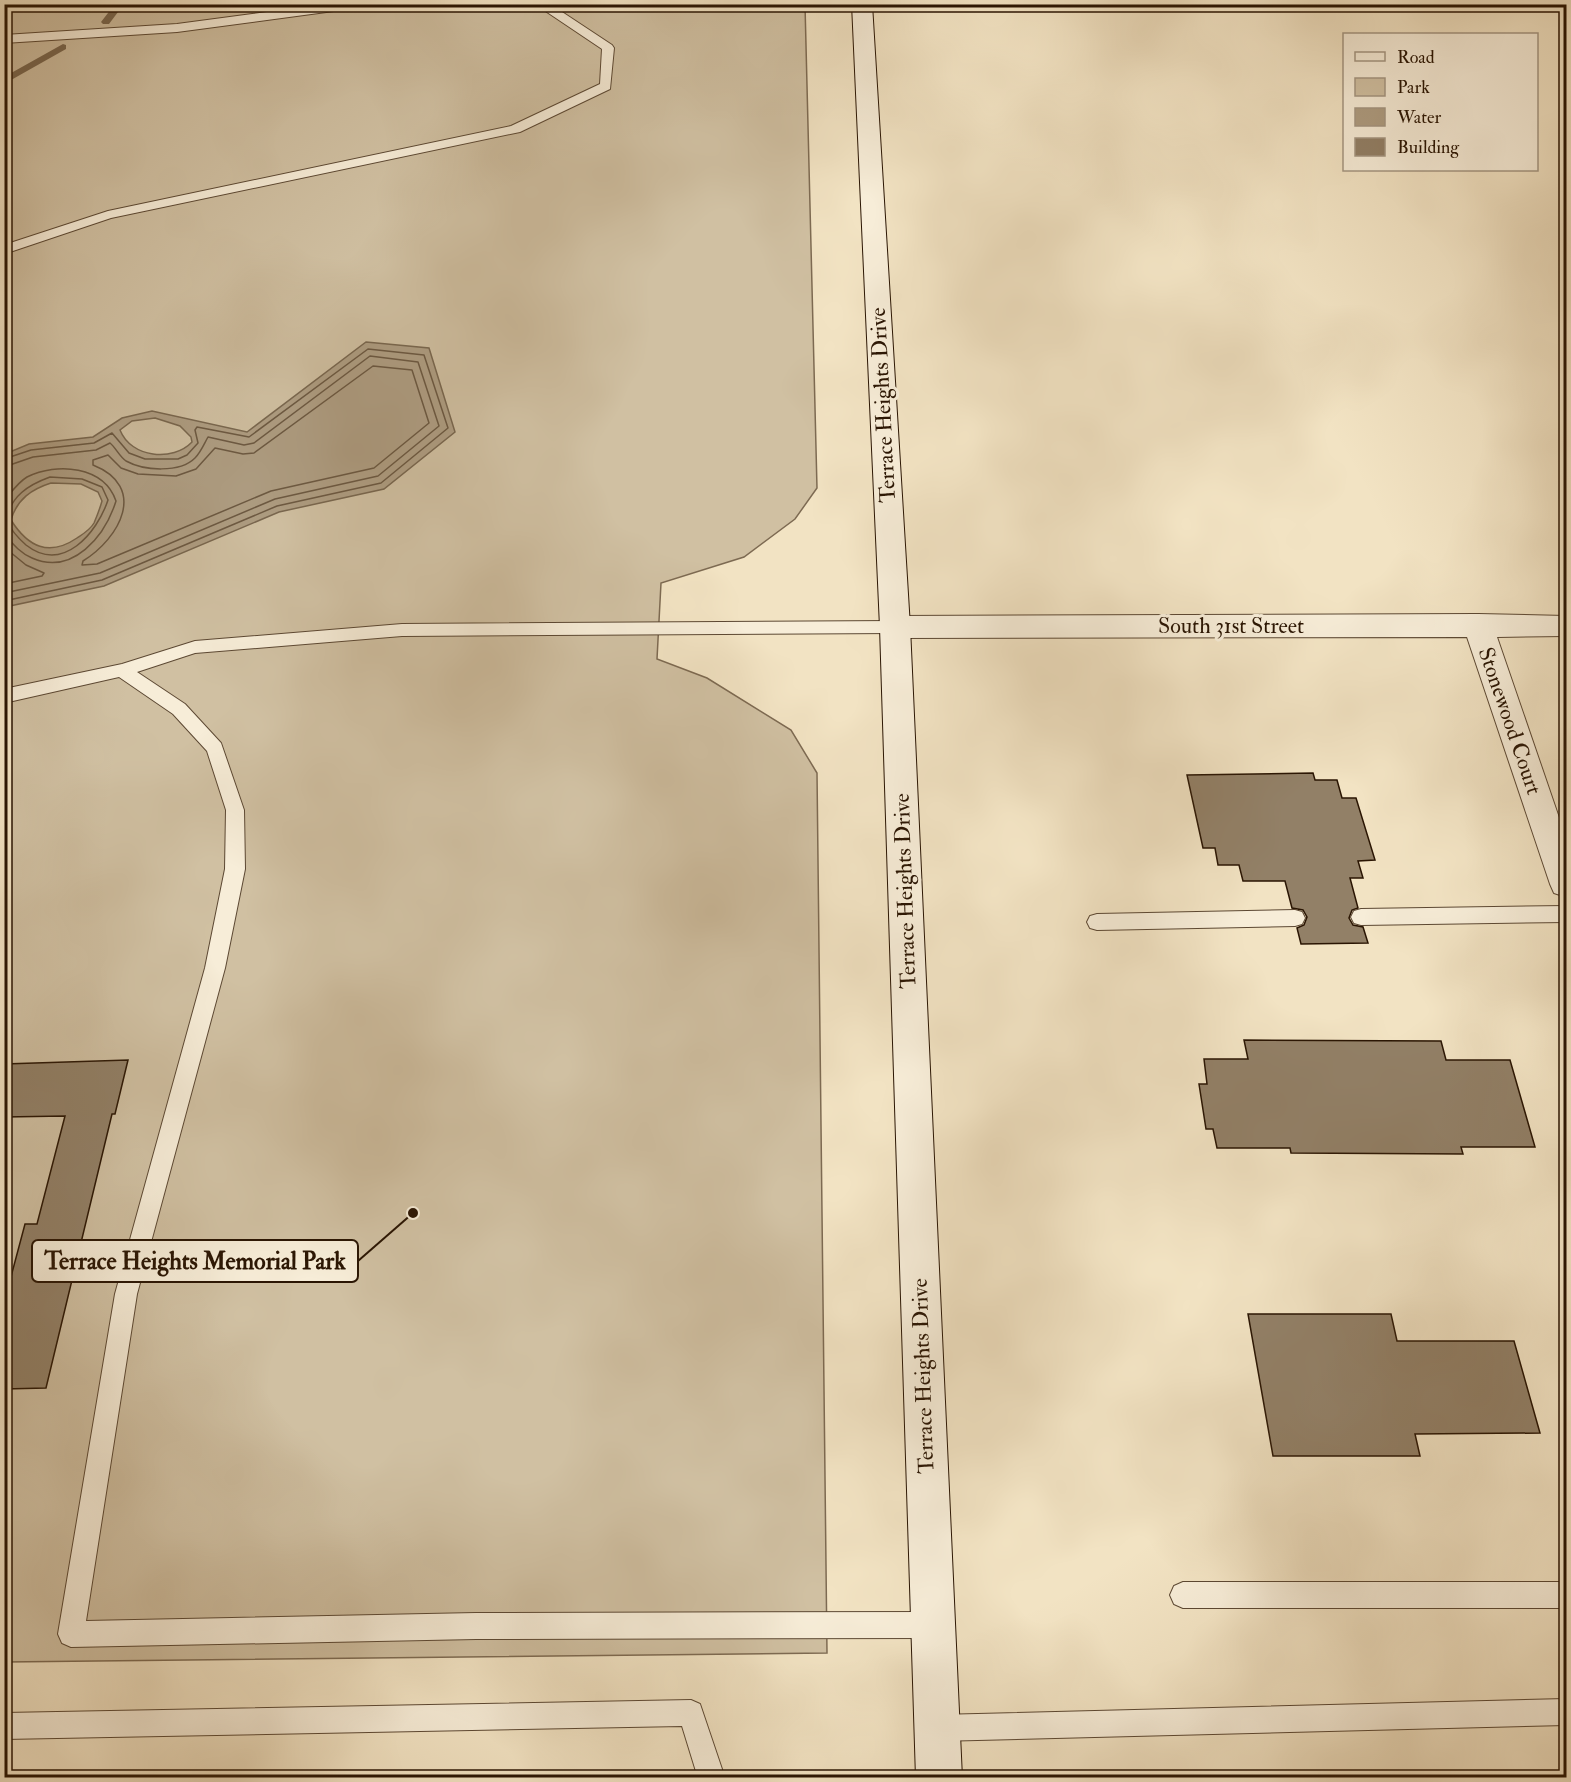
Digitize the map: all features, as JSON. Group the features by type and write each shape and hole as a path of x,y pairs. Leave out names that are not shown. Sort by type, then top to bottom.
{"main road":[{"name":"Terrace Heights Drive","path":"862,4 895,627 939,1778"},
{"name":"Stonewood Court","path":"1478,625 1566,884"},
{"name":"South 31st Street","path":"895,627 1566,626"}],"lane":[{"path":"4,39 177,28 356,4"},
{"path":"4,250 108,215 515,129 606,86 608,48 541,4"},
{"path":"4,696 122,670 195,647 402,630 895,627"},
{"path":"122,670 179,709 215,748 235,810 235,869 215,968 126,1294 71,1634 476,1626 933,1625"},
{"path":"1361,917 1566,914"},
{"path":"1097,922 1295,918"},
{"path":"1183,1595 1566,1595"},
{"path":"937,1728 1566,1712"},
{"path":"4,1726 691,1713 712,1778"}],"green space":[{"path":"4,5 805,5 817,488 795,519 744,557 661,583 657,659 707,678 791,730 817,773 827,1653 5,1662"}],"water":[{"path":"366,342 429,348 455,432 384,489 279,512 104,586 5,607 5,454 29,444 93,437 122,418 152,411 247,432","holes":["155,418 180,426 191,437 192,442 174,452 153,454 133,446 120,430 132,421","51,483 81,484 98,492 102,501 94,523 88,530 67,544 48,548 32,543 11,520 17,506 26,496"]}],"building":[{"path":"1313,773 1315,780 1337,780 1342,798 1356,798 1375,860 1358,861 1363,878 1350,878 1358,908 1352,910 1349,918 1353,925 1363,927 1368,943 1301,944 1297,928 1304,925 1307,917 1303,910 1292,908 1285,881 1243,881 1239,865 1218,865 1215,848 1203,848 1187,775"},
{"path":"1244,1040 1441,1041 1446,1060 1510,1060 1535,1147 1461,1147 1463,1154 1291,1153 1290,1148 1217,1148 1213,1129 1206,1129 1199,1084 1207,1084 1204,1059 1248,1059"},
{"path":"128,1060 115,1114 112,1114 46,1388 4,1389 4,1303 25,1224 37,1224 65,1116 4,1117 4,1064"},
{"path":"1248,1314 1391,1314 1397,1341 1514,1341 1540,1433 1415,1434 1420,1456 1273,1456"}],"waterway":[{"path":"106,22 120,4"},
{"path":"4,81 63,47"}],"place":[{"name":"Terrace Heights Memorial Park","path":"413,1213"}]}
